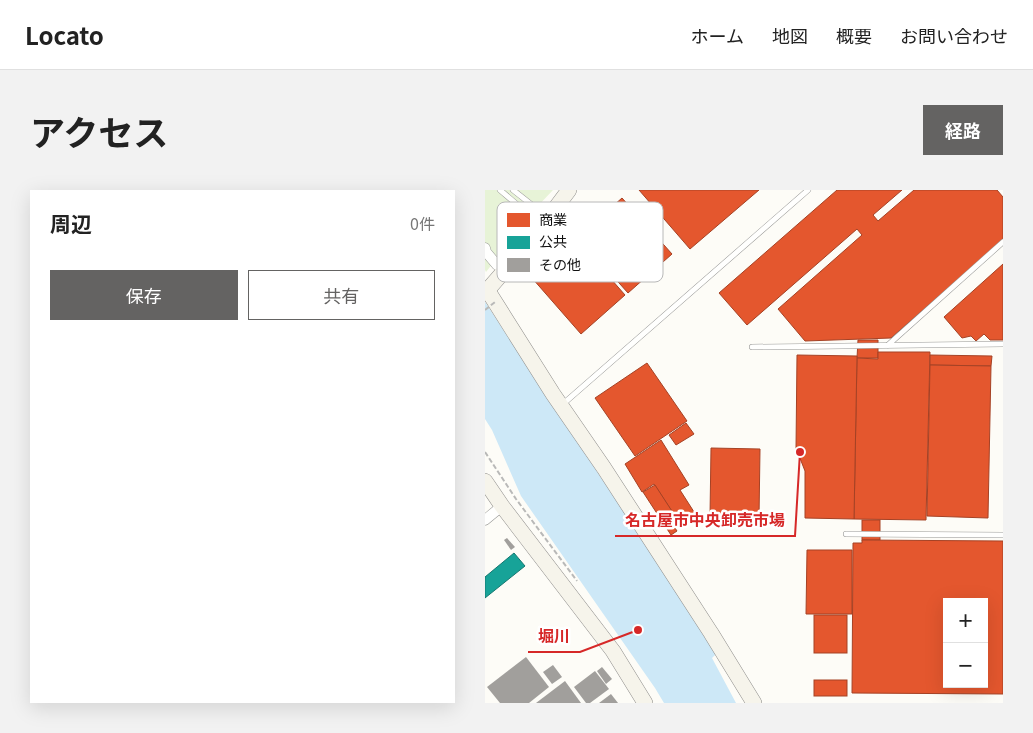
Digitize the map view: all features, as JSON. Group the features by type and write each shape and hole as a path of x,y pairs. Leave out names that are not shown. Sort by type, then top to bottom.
{"street":[{"path":"560,202 569,190"},
{"path":"485,248 497,265"},
{"path":"500,282 488,299 604,468 754,703"},
{"path":"485,481 613,651 645,703"},
{"path":"485,520 502,506"}],"lane":[{"path":"500,190 516,202"},
{"path":"513,190 525,202"},
{"path":"561,406 808,190"},
{"path":"888,345 1003,242"},
{"path":"752,347 1003,344"},
{"path":"846,534 1003,535"}],"green space":[{"path":"485,190 553,190 542,202 497,202 497,258 486,272"}],"water":[{"path":"485,302 717,653 712,658 736,703 664,703 521,496 492,430 485,419"}],"building: 商業":[{"path":"639,190 759,190 690,249 663,218 663,202 649,202"},
{"path":"837,190 902,190 873,215 878,221 914,190 997,190 1003,197 1003,240 891,338 805,341 778,309 862,235 857,229 747,325 719,293"},
{"path":"622,198 626,202 617,202"},
{"path":"663,244 672,254 663,262"},
{"path":"1003,264 1003,340 990,340 984,334 976,341 971,336 962,338 944,317"},
{"path":"536,282 614,282 625,295 581,334"},
{"path":"618,282 640,282 628,293"},
{"path":"858,340 878,340 878,358 857,358"},
{"path":"878,352 930,352 926,520 854,519 857,358 878,359"},
{"path":"797,355 857,356 854,519 805,518 805,471 796,448"},
{"path":"930,355 992,356 991,366 930,365"},
{"path":"647,363 687,421 635,456 595,398"},
{"path":"930,365 991,366 988,518 927,516"},
{"path":"686,423 694,434 676,445 669,435"},
{"path":"661,440 689,485 680,490 696,515 681,525 654,484 642,492 625,464"},
{"path":"711,448 760,449 759,518 710,517"},
{"path":"655,485 681,525 675,528 677,531 671,535 643,492"},
{"path":"862,520 880,520 880,540 862,540"},
{"path":"862,540 1003,541 1003,694 852,693 853,543 862,543"},
{"path":"807,550 852,550 852,614 806,614"},
{"path":"814,615 847,615 847,653 814,653"},
{"path":"814,680 847,680 847,696 814,696"}],"building: 公共":[{"path":"514,553 525,566 485,598 485,577"}],"building: その他":[{"path":"507,538 515,547 511,550 504,540"},
{"path":"526,657 549,687 529,703 500,703 487,687"},
{"path":"553,665 562,677 552,684 543,672"},
{"path":"602,667 612,679 606,684 597,671"},
{"path":"595,671 609,689 590,703 586,703 574,687"},
{"path":"565,681 581,703 536,703"},
{"path":"611,694 618,703 599,703"}],"place":[{"name":"名古屋市中央卸売市場","path":"800,452"},
{"name":"堀川","path":"638,630"}]}
